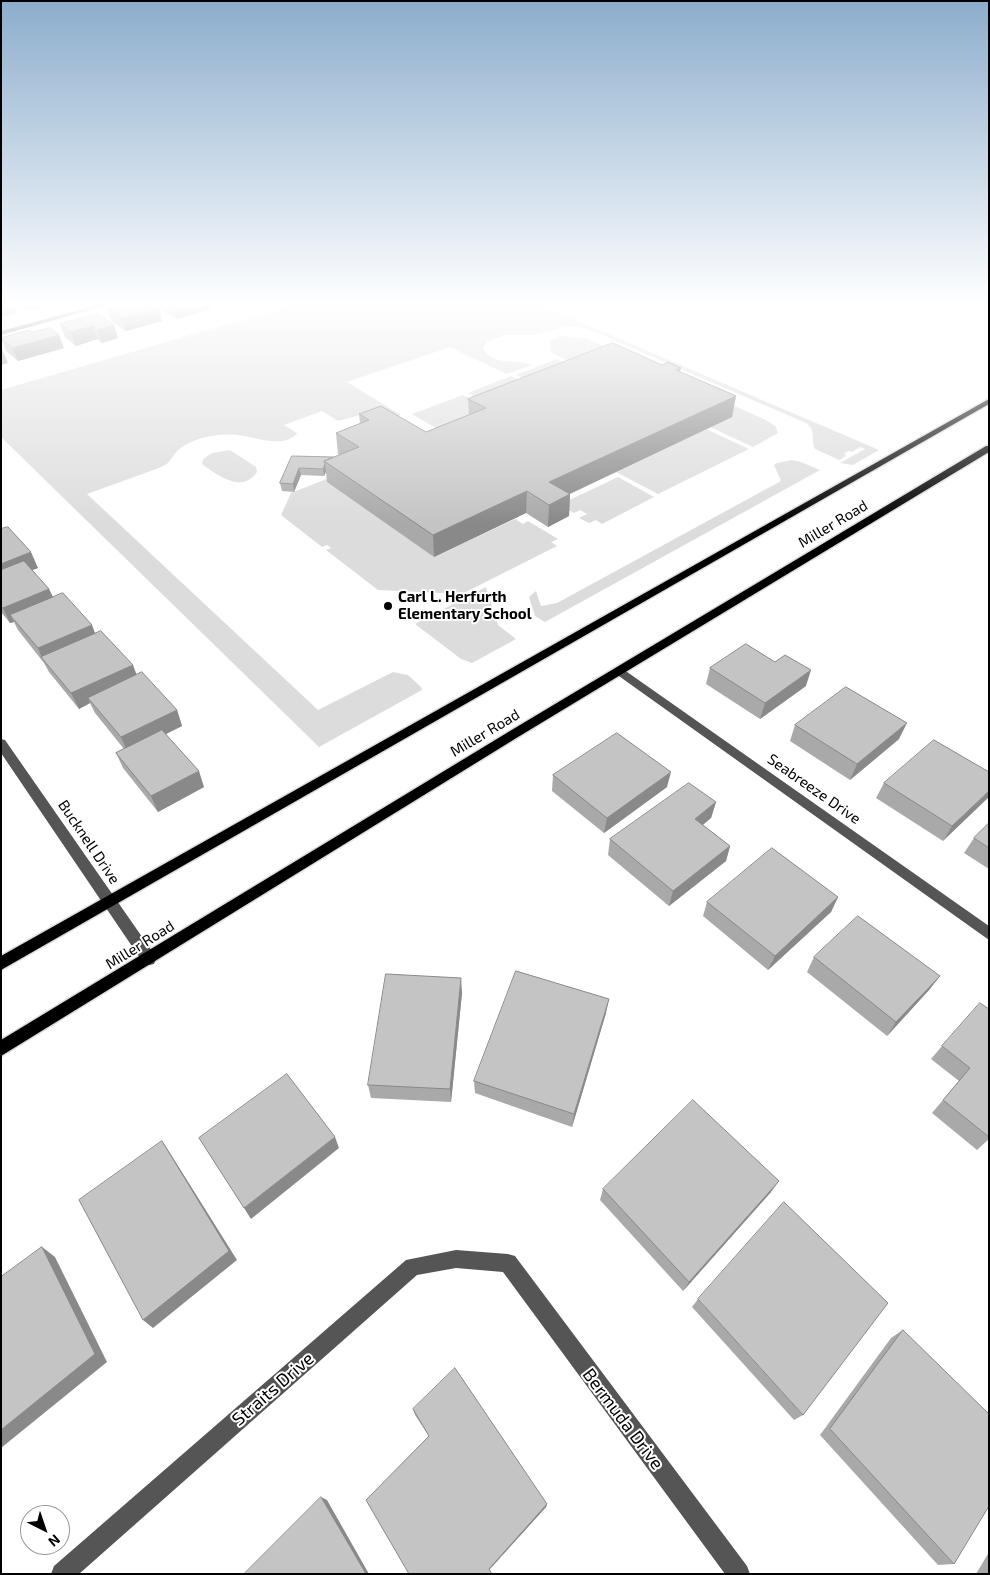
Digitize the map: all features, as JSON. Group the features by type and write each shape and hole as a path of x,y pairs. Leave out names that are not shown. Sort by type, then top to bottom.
{"main road":[{"name":"Miller Road","path":"1,964 989,401"},
{"name":"Miller Road","path":"1,1049 505,739 989,448"}],"street":[{"name":"Seabreeze Drive","path":"620,671 989,934"},
{"name":"Bucknell Drive","path":"1,743 149,959"},
{"name":"Straits Drive","path":"62,1574 413,1268 456,1259 508,1264"},
{"name":"Bermuda Drive","path":"508,1264 739,1574"}],"shaded area":[{"path":"44,378 360,378 347,382 401,415 383,421 368,413 338,421 322,411 284,425 297,433 284,441 268,441 230,435 206,437 184,446 178,450 168,463 159,468 87,494 318,710 393,672 408,675 422,690 319,747 1,437 1,390"},
{"path":"507,378 514,378 540,391 497,408 468,393"},
{"path":"521,378 574,378 545,389"},
{"path":"701,378 710,378 879,450 853,465 840,463 865,449 860,447 852,452 844,453 846,456 839,460 815,449 811,429 806,423"},
{"path":"699,390 768,421 776,427 778,433 753,447 710,427"},
{"path":"463,395 492,410 458,441 412,414"},
{"path":"706,429 749,449 658,494 616,472"},
{"path":"230,450 256,467 257,472 251,478 244,482 229,480 202,464 203,459 212,453"},
{"path":"792,460 820,470 545,622 535,616 529,597 536,591 541,606 557,603 781,481 774,465"},
{"path":"344,472 434,557 515,519 523,524 528,521 558,539 551,542 557,546 462,594 378,590 326,550 331,548 327,545 322,547 281,515 291,493"},
{"path":"618,477 654,497 602,524 596,520 589,523 579,518 587,514 580,510 574,513 559,505"},
{"path":"486,587 498,625 516,639 472,663 461,659 415,624"}],"building":[{"name":"Carl L. Herfurth Elementary School","path":"524,378 693,378 736,396 549,482 570,494 549,505 527,491 433,535 324,461 359,447 336,433 369,420 359,414 381,406 426,432 486,408 468,399"},
{"path":"292,456 333,457 324,461 323,469 299,468 293,484 280,483"},
{"path":"8,527 31,552 1,564 1,529"},
{"path":"24,561 49,589 3,608 1,606 1,570"},
{"path":"63,593 92,625 38,648 10,615"},
{"path":"101,631 133,665 71,693 41,657"},
{"path":"746,644 775,662 785,655 811,670 765,703 710,668"},
{"path":"142,672 177,710 121,737 88,698"},
{"path":"846,687 907,723 857,764 795,725"},
{"path":"162,730 199,771 151,796 116,753"},
{"path":"617,733 671,772 607,818 553,775"},
{"path":"934,740 989,772 989,791 952,826 884,783"},
{"path":"689,783 716,802 695,819 730,846 673,891 610,839"},
{"path":"989,823 989,848 974,838"},
{"path":"772,848 838,897 775,956 707,902"},
{"path":"858,916 940,976 896,1022 814,957"},
{"path":"516,971 609,999 574,1114 474,1081"},
{"path":"386,974 461,978 450,1089 368,1085"},
{"path":"980,1003 989,1009 989,1137 943,1100 970,1068 942,1046"},
{"path":"287,1074 335,1137 244,1208 199,1138"},
{"path":"693,1100 779,1181 689,1282 603,1189"},
{"path":"162,1141 229,1251 143,1320 79,1200"},
{"path":"784,1202 888,1303 803,1415 698,1299"},
{"path":"42,1247 95,1354 1,1430 1,1277"},
{"path":"903,1330 989,1414 989,1506 954,1564 830,1429"},
{"path":"455,1368 547,1504 489,1569 492,1574 409,1574 366,1500 429,1436 413,1409"},
{"path":"321,1497 366,1574 244,1574"}],"place":[{"name":"Carl L. Herfurth Elementary School","path":"388,606"}]}
